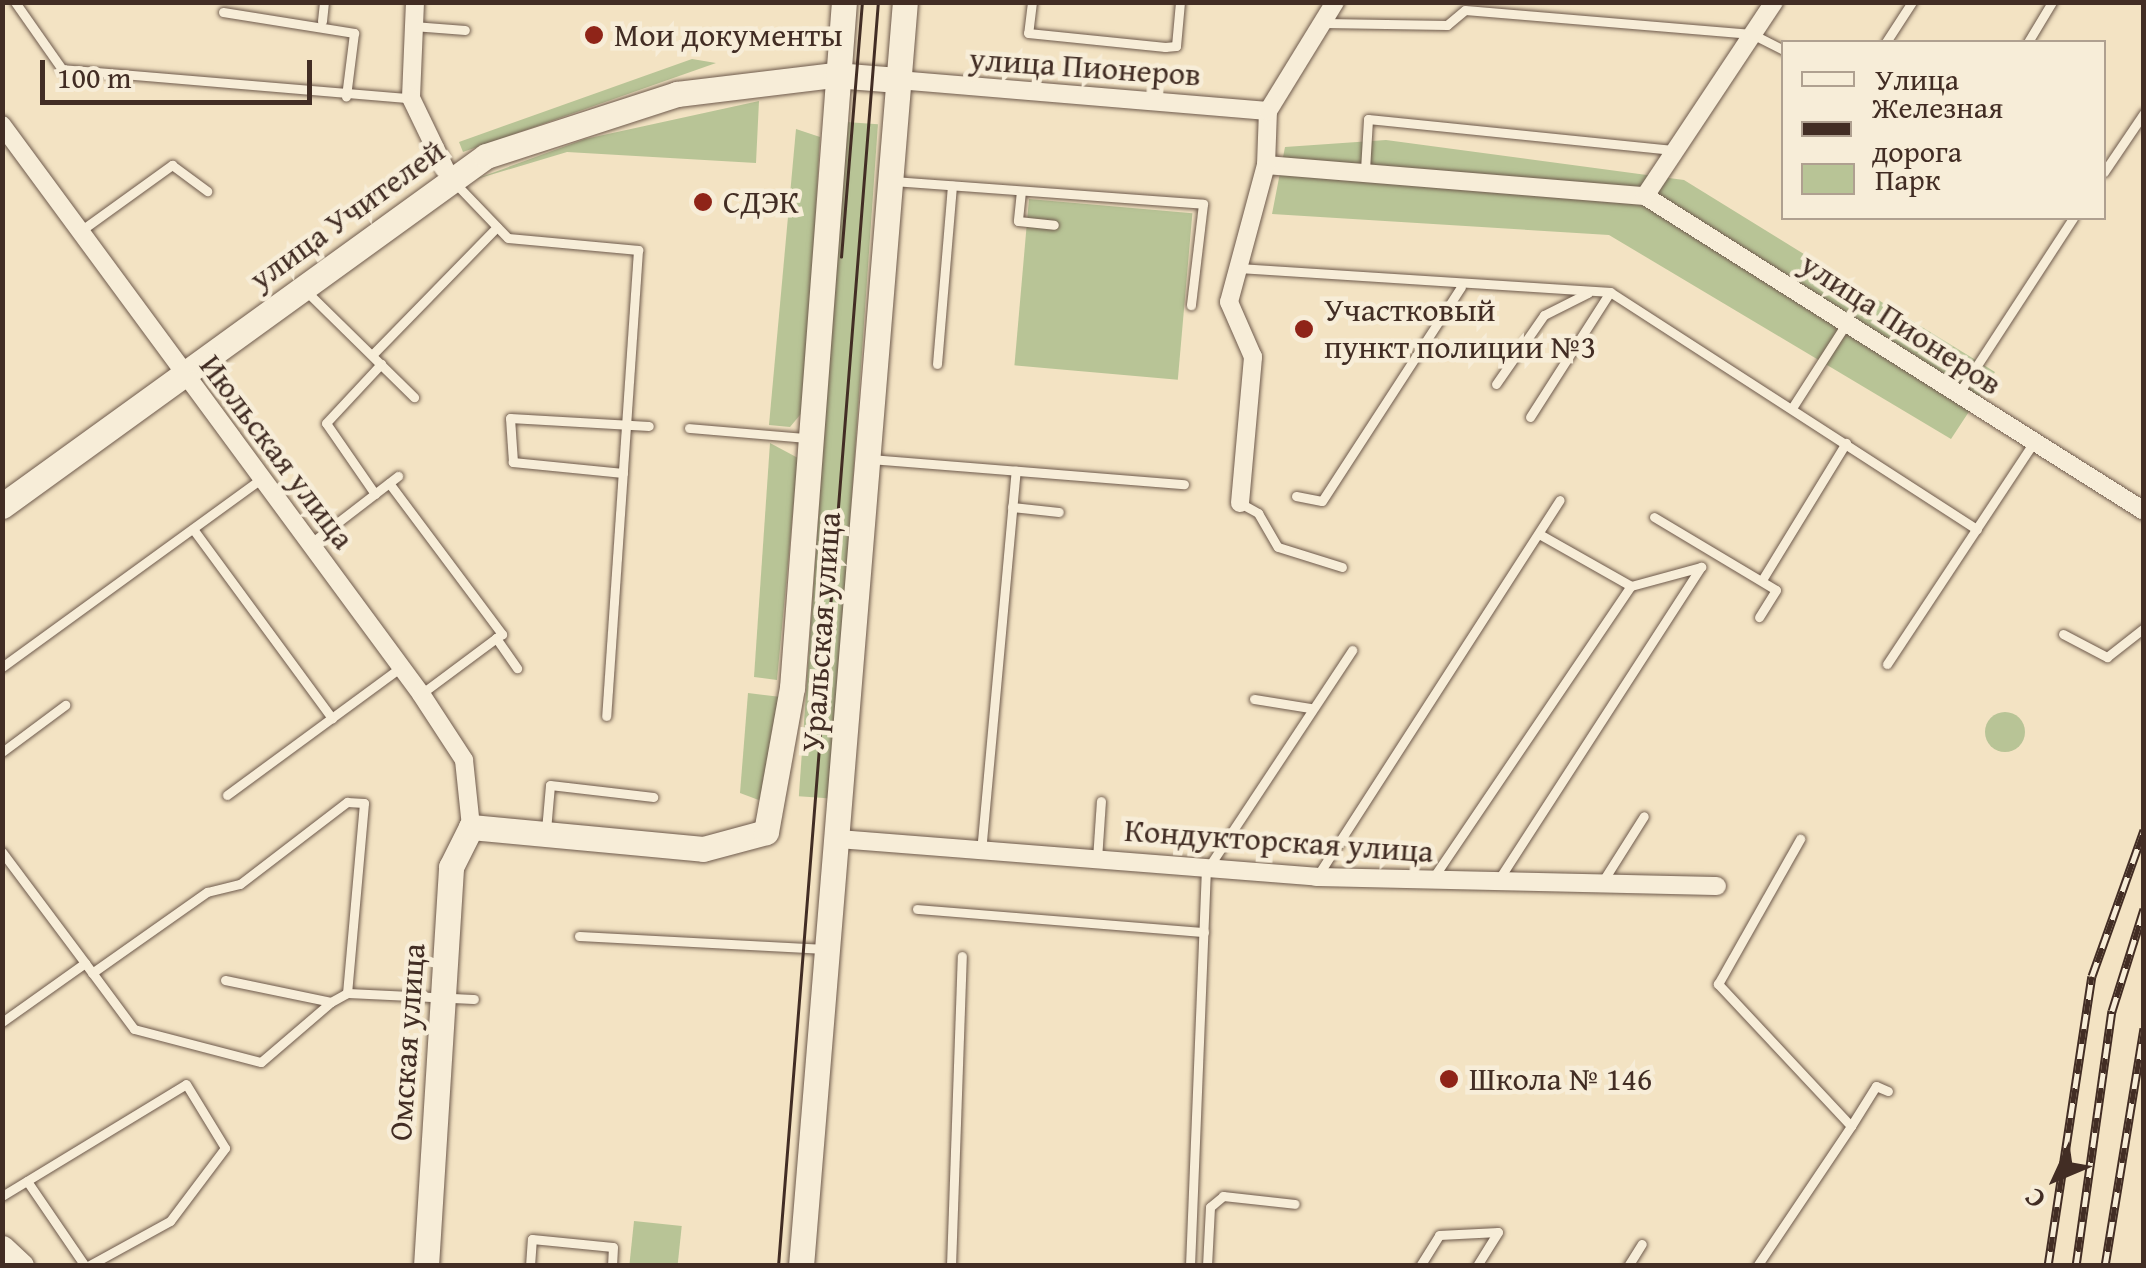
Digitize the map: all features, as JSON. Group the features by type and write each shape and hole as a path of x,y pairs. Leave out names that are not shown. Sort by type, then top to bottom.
{"main road":[{"name":"Уральская улица","path":"545,832 703,849 766,832 792,688 835,75 844,2"},
{"name":"Уральская улица","path":"802,1266 904,2"},
{"name":"улица Учителей","path":"2,506 449,177 531,139 677,94 835,75 898,80"},
{"path":"471,827 545,832"},
{"name":"Омская улица","path":"426,1266 451,867 471,827"},
{"path":"2,1248 21,1266"}],"street":[{"path":"415,2 411,98 449,177"},
{"path":"1240,503 1253,357 1229,302 1266,165 1268,111 1335,2"},
{"path":"1644,196 1774,2"},
{"name":"улица Пионеров","path":"898,80 1268,111"},
{"name":"Июльская улица","path":"5,135 421,694 464,760 471,827"},
{"name":"улица Пионеров","path":"1266,165 1365,170 1644,196 2144,511"},
{"name":"Кондукторская улица","path":"838,838 1206,871 1494,886 1717,886"}],"lane":[{"path":"14,2 62,69 346,96 411,98"},
{"path":"322,21 324,2"},
{"path":"1032,2 1028,33 1165,47 1176,46 1180,2"},
{"path":"1887,40 1912,2"},
{"path":"2029,40 2052,2"},
{"path":"1322,23 1448,25 1465,10 1752,34 1781,48"},
{"path":"223,12 322,21 354,33 346,96"},
{"path":"413,26 464,30"},
{"path":"2106,169 2144,113"},
{"path":"1365,170 1368,120 1676,150"},
{"path":"79,232 172,166 207,191"},
{"path":"449,177 508,238 638,250 606,716"},
{"path":"890,181 1203,204 1192,305"},
{"path":"937,364 952,186"},
{"path":"1021,191 1018,220 1054,225"},
{"path":"1958,395 2067,220"},
{"path":"372,356 497,227"},
{"path":"1238,268 1461,287 1610,292 1977,529"},
{"path":"302,287 414,397"},
{"path":"1296,496 1322,501 1461,287"},
{"path":"1496,384 1544,315 1590,292"},
{"path":"1530,417 1610,292"},
{"path":"1792,408 1846,324"},
{"path":"375,494 326,424 381,364"},
{"path":"622,473 513,462 510,418 649,426"},
{"path":"689,428 809,438"},
{"path":"1762,580 1846,443"},
{"path":"1887,664 2033,443"},
{"path":"867,459 1184,484"},
{"path":"981,852 1016,471"},
{"path":"309,545 398,476"},
{"path":"2,667 260,480"},
{"path":"389,483 502,634 421,694"},
{"path":"1316,877 1560,500"},
{"path":"1240,503 1258,513 1278,546 1342,567"},
{"path":"1012,507 1059,512"},
{"path":"1654,516 1776,590 1759,617"},
{"path":"193,529 332,718"},
{"path":"1540,535 1631,586"},
{"path":"1430,883 1631,586 1701,568 1494,886"},
{"path":"2063,634 2108,657 2144,628"},
{"path":"496,638 517,668"},
{"path":"1190,1266 1206,871 1310,708 1352,650"},
{"path":"226,795 401,667"},
{"path":"1254,698 1310,708"},
{"path":"2,752 66,705"},
{"path":"545,832 550,786 653,797"},
{"path":"1096,862 1101,801"},
{"path":"92,973 207,892 240,884 347,802 364,803 347,993"},
{"path":"1599,886 1644,816"},
{"path":"1800,839 1718,984 1851,1126"},
{"path":"2,852 134,1029 262,1062 331,1002 347,993 474,999"},
{"path":"917,910 1204,932"},
{"path":"579,936 828,949"},
{"path":"951,1266 962,956"},
{"path":"2,1022 85,963"},
{"path":"226,980 331,1002"},
{"path":"2,1196 27,1180 186,1084 225,1148 170,1222 86,1266 27,1180"},
{"path":"1758,1266 1876,1086 1888,1092"},
{"path":"1207,1266 1210,1207 1223,1196 1296,1204"},
{"path":"1420,1266 1439,1235 1498,1232 1478,1266"},
{"path":"530,1266 532,1240 613,1246 612,1266"},
{"path":"1628,1266 1642,1244"}],"green space":[{"path":"692,59 716,63 463,152 459,142"},
{"path":"759,101 756,163 567,152 470,181 585,139"},
{"path":"846,122 878,124 831,799 799,796"},
{"path":"796,129 820,137 805,409 790,427 769,425"},
{"path":"1386,140 1684,180 1995,372 1951,439 1609,235 1272,214 1285,147"},
{"path":"1029,199 1192,213 1178,380 1014,365"},
{"path":"770,443 798,458 777,680 754,677"},
{"path":"748,693 781,697 767,803 740,793"},
{"path":"2005,712 2019,718 2025,732 2019,746 2005,752 1991,746 1985,732 1991,718"},
{"path":"634,1221 682,1226 678,1266 629,1265"}],"tram line":[{"path":"841,257 862,2"},
{"path":"778,1266 878,2"}],"railway":[{"path":"2048,1266 2092,976 2144,830"},
{"path":"2076,1266 2112,1011 2144,909"},
{"path":"2105,1266 2144,1028"}],"place":[{"name":"Мои документы","path":"594,35"},
{"name":"СДЭК","path":"703,202"},
{"name":"Участковый пункт полиции №3","path":"1304,329"},
{"name":"Школа № 146","path":"1449,1079"}]}
